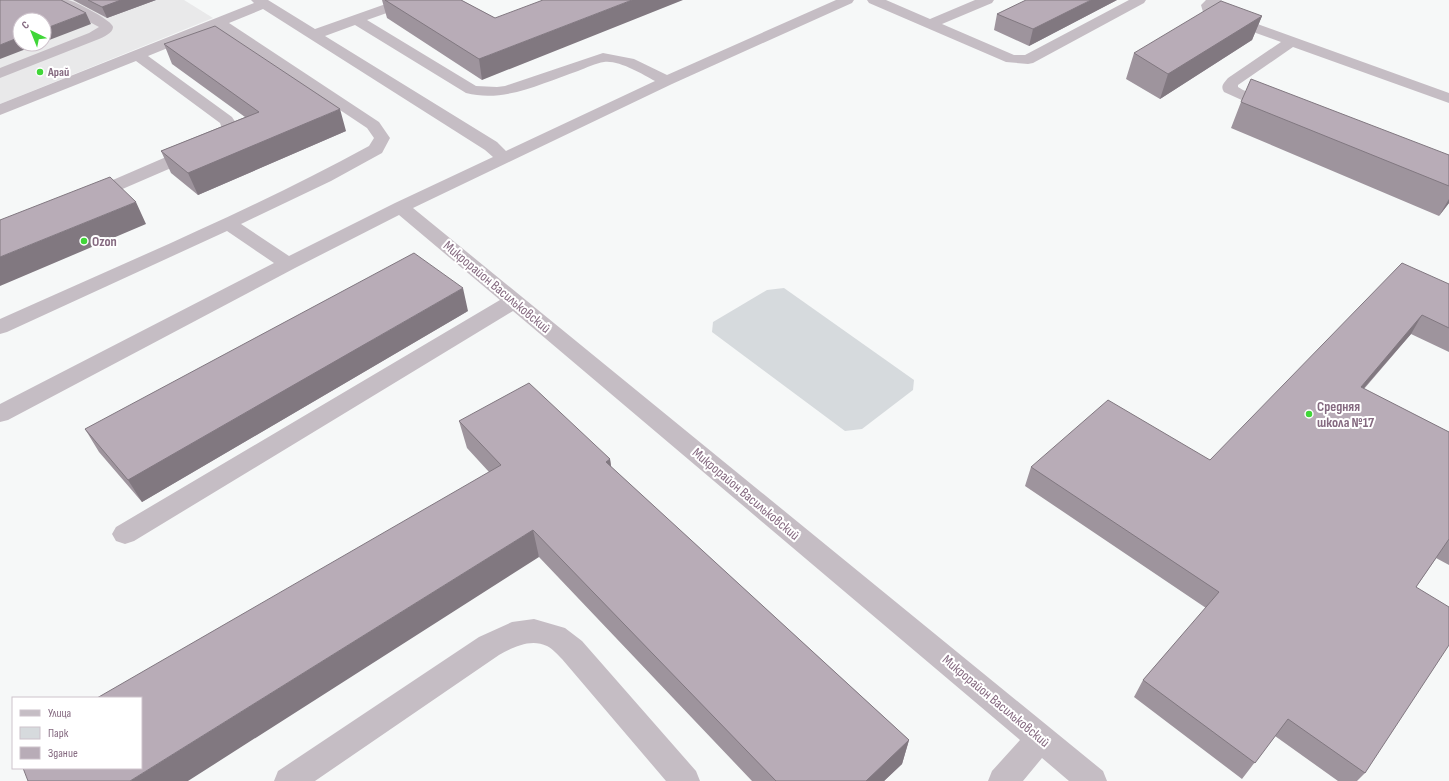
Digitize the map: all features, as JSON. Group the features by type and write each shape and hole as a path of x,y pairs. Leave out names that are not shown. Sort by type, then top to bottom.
{"street":[{"path":"0,73 94,36 106,29 106,26 103,23 59,0"},
{"path":"313,35 410,0"},
{"path":"0,414 400,207 667,81 845,0"},
{"path":"874,0 1011,59 1022,61 1028,60 1139,0"},
{"path":"931,24 987,0"},
{"path":"1215,0 1208,5 1208,9 1214,12 1449,98"},
{"path":"0,110 219,23 261,2 491,146 504,158"},
{"path":"357,20 472,90 497,92 508,90 603,56 616,58 637,65 667,81"},
{"path":"0,327 228,223 325,177 376,149 382,138 373,125 219,23"},
{"path":"1289,114 1237,93 1230,89 1230,85 1233,81 1292,41"},
{"path":"80,201 223,139 231,132 231,128 226,120 138,55"},
{"name":"Микрорайон Васильковский","path":"400,207 1092,781"},
{"path":"228,223 288,264"},
{"path":"125,534 514,301"},
{"path":"289,781 489,646 512,634 534,632 555,636 572,650 685,781"},
{"path":"1003,781 1041,738"}],"shaded area":[{"name":"Арай","path":"0,0 184,0 213,18 0,104"}],"green space":[{"path":"784,288 914,380 913,390 862,429 845,431 712,332 713,322 767,290"}],"building":[{"path":"0,0 61,0 86,13 52,26 52,12 12,12 12,40 0,45"},
{"path":"88,0 121,0 102,7"},
{"path":"385,0 461,0 495,18 543,0 632,0 479,59"},
{"path":"1026,0 1091,0 1033,29 997,14"},
{"path":"1221,1 1262,16 1168,74 1134,53"},
{"path":"215,26 340,109 188,173 161,151 259,112 164,44"},
{"path":"1251,79 1449,155 1449,186 1241,102"},
{"path":"110,177 136,202 0,257 0,220"},
{"path":"414,253 463,288 128,480 85,429"},
{"path":"1402,263 1449,284 1449,328 1422,315 1361,387 1449,432 1449,539 1416,587 1449,607 1449,645 1365,773 1288,719 1255,763 1143,680 1219,592 1031,467 1108,400 1210,460"},
{"path":"529,383 610,459 606,462 909,740 866,781 776,781 533,530 130,781 28,781 23,769 142,769 142,697 99,697 501,465 459,421"}],"place":[{"name":"Арай","path":"40,72"},
{"name":"Ozon","path":"84,241"},
{"name":"Средняя школа №17","path":"1309,414"}]}
